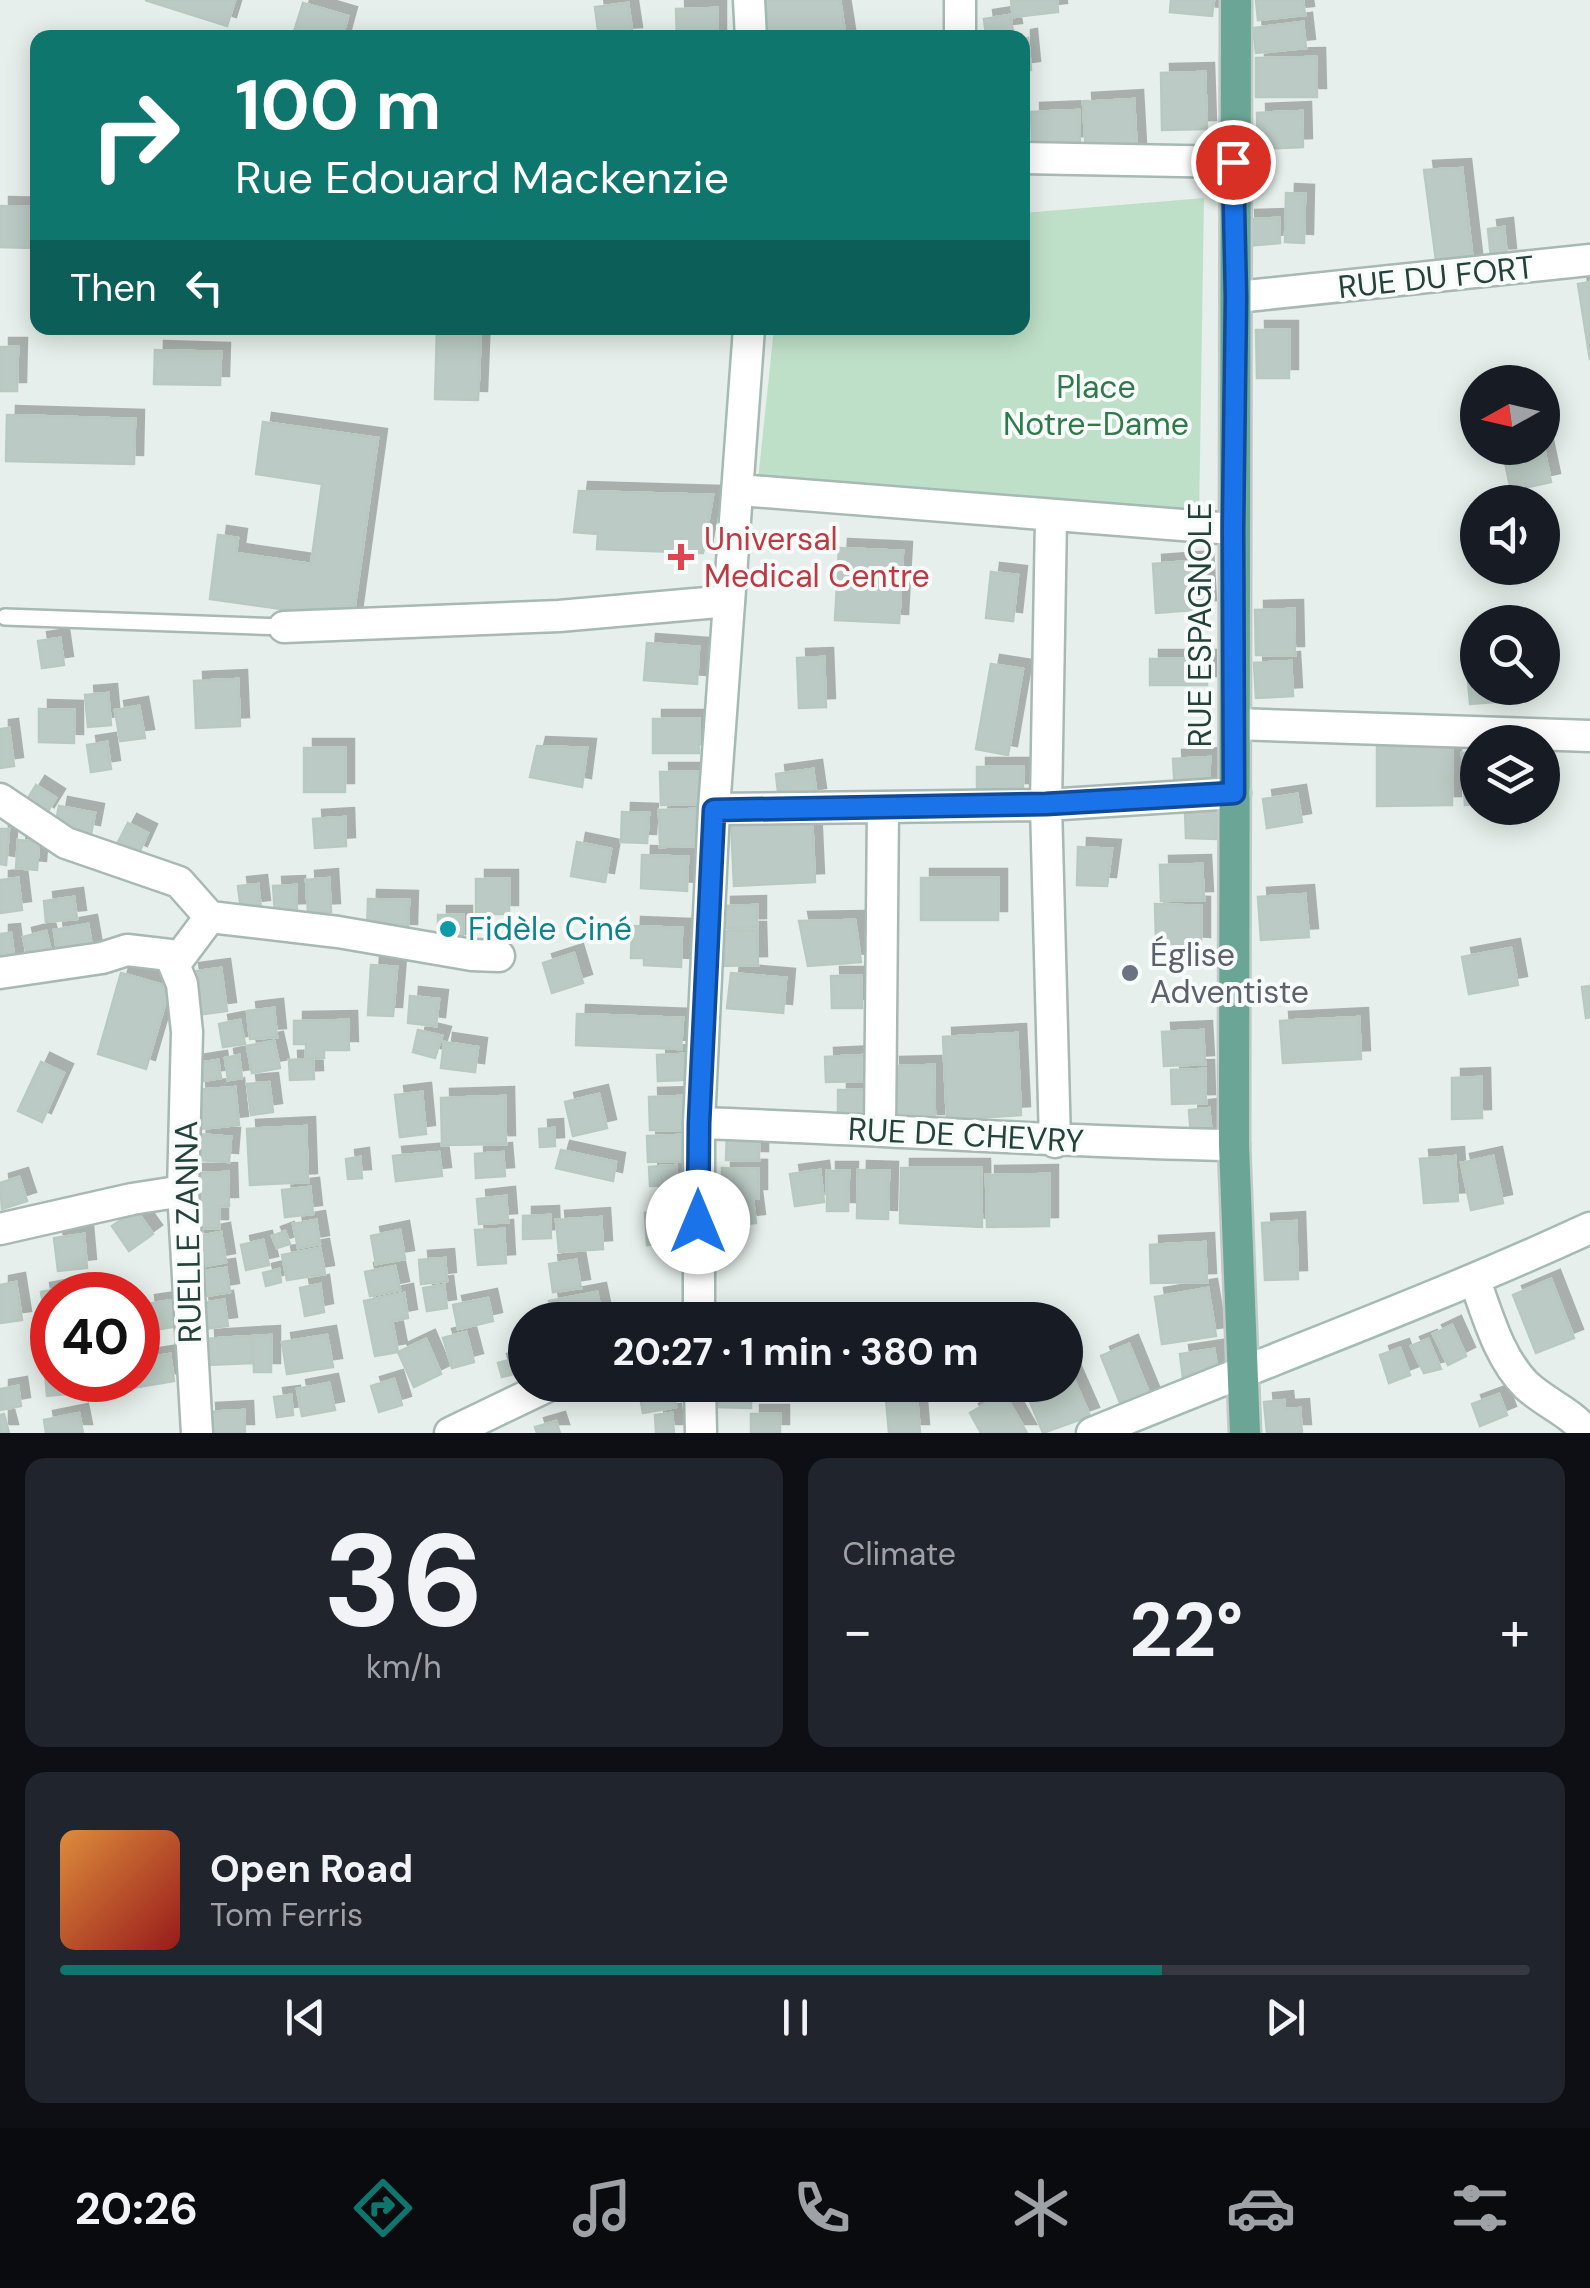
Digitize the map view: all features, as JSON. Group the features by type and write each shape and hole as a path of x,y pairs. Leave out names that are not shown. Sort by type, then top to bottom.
{"main road":[{"name":"RUE ESPAGNOLE","path":"1236,0 1233,162 1257,296 1233,529 1234,1145 1245,1433"}],"street":[{"path":"749,0 751,30"},
{"path":"960,0 960,30"},
{"path":"1030,158 1233,162"},
{"name":"RUE DU FORT","path":"1257,296 1590,260"},
{"path":"697,1302 699,1123 714,810 750,335"},
{"path":"739,490 1233,529"},
{"path":"1051,517 1046,804 1056,1142"},
{"path":"284,628 559,616 729,601"},
{"path":"1236,724 1590,736"},
{"path":"714,810 1046,804 1234,793"},
{"path":"0,798 66,844 178,882 210,917 499,956"},
{"path":"880,1129 883,808"},
{"path":"174,965 210,917"},
{"path":"0,973 102,958 127,950 170,955 174,965"},
{"name":"RUELLE ZANNA","path":"174,965 182,984 187,1032 183,1191 197,1433"},
{"name":"RUE DE CHEVRY","path":"699,1123 880,1129 1056,1142 1234,1145"},
{"path":"0,1229 183,1191"},
{"path":"1092,1433 1476,1280 1590,1228"},
{"path":"1476,1280 1501,1350 1526,1385 1578,1421 1588,1433"},
{"path":"450,1433 515,1402"},
{"path":"700,1402 701,1433"}],"lane":[{"path":"5,617 284,628"}],"green space":[{"name":"Place Notre-Dame","path":"1204,198 1199,521 758,480 773,335 1030,335 1030,212"}],"building":[{"path":"145,0 235,0 227,26"},
{"path":"756,0 840,0 845,30 758,30"},
{"path":"1011,0 1057,0 1058,12 1013,17"},
{"path":"1171,0 1214,0 1212,16 1170,12"},
{"path":"1256,0 1303,0 1305,15 1258,20"},
{"path":"303,3 348,16 344,30 295,30"},
{"path":"628,3 632,30 598,30 595,7"},
{"path":"717,8 717,30 677,30 676,9"},
{"path":"1010,15 1013,30 985,30 984,19"},
{"path":"1303,22 1306,48 1256,53 1253,28"},
{"path":"1316,57 1317,97 1256,97 1256,58"},
{"path":"1205,72 1207,129 1162,130 1161,73"},
{"path":"1134,99 1137,152 1086,155 1083,102"},
{"path":"1079,110 1080,145 1032,147 1031,112"},
{"path":"1302,111 1303,147 1258,149 1257,113"},
{"path":"1462,168 1473,262 1437,268 1424,170"},
{"path":"1286,193 1305,194 1304,243 1285,242"},
{"path":"0,206 30,207 30,248 0,247"},
{"path":"1279,218 1280,243 1247,246 1246,219"},
{"path":"1504,227 1507,257 1491,258 1488,229"},
{"path":"1590,282 1590,360 1578,284"},
{"path":"1256,330 1289,330 1289,378 1257,378"},
{"path":"437,335 481,335 478,400 435,399"},
{"path":"0,347 18,347 17,391 0,391"},
{"path":"155,350 221,352 220,385 154,384"},
{"path":"7,415 135,419 134,464 6,461"},
{"path":"263,422 378,438 353,619 210,599 218,535 238,538 236,553 311,564 322,484 256,474"},
{"path":"1506,465 1547,465 1551,482 1510,485"},
{"path":"579,491 713,495 703,553 597,549 598,534 574,532"},
{"path":"839,548 903,551 899,623 835,620"},
{"path":"1204,560 1207,609 1156,613 1153,564"},
{"path":"991,572 1018,575 1013,621 986,618"},
{"path":"1294,609 1295,655 1256,655 1255,610"},
{"path":"60,638 64,665 42,668 38,641"},
{"path":"647,643 699,647 697,684 644,680"},
{"path":"824,657 826,707 799,708 797,658"},
{"path":"1150,659 1207,659 1207,685 1150,685"},
{"path":"1291,661 1293,696 1256,698 1254,663"},
{"path":"991,664 1023,669 1008,755 976,749"},
{"path":"238,679 240,726 196,728 194,681"},
{"path":"108,693 111,725 88,727 85,695"},
{"path":"139,706 145,738 120,741 115,710"},
{"path":"39,709 74,710 74,743 39,742"},
{"path":"653,719 699,719 699,753 653,753"},
{"path":"9,728 14,766 0,768 0,729"},
{"path":"107,742 111,769 91,772 87,745"},
{"path":"1377,745 1452,745 1452,805 1377,806"},
{"path":"537,746 587,748 582,787 530,777"},
{"path":"304,748 345,748 345,792 304,792"},
{"path":"1210,757 1209,792 1175,794 1173,759"},
{"path":"977,767 1023,767 1023,792 977,792"},
{"path":"813,769 817,797 779,802 776,774"},
{"path":"660,772 703,772 704,804 661,805"},
{"path":"36,785 56,798 45,816 25,803"},
{"path":"1297,794 1302,822 1267,828 1263,799"},
{"path":"59,806 95,813 91,834 55,827"},
{"path":"695,809 696,846 660,847 659,810"},
{"path":"1185,811 1218,812 1216,839 1186,838"},
{"path":"622,812 649,813 647,843 621,842"},
{"path":"345,817 346,846 315,848 313,819"},
{"path":"812,818 815,882 734,886 731,822"},
{"path":"128,823 148,833 138,855 117,844"},
{"path":"0,829 9,829 6,865 0,864"},
{"path":"18,840 39,842 37,870 16,868"},
{"path":"577,842 611,849 605,882 571,876"},
{"path":"1078,847 1112,849 1107,886 1077,885"},
{"path":"642,855 688,857 687,891 641,888"},
{"path":"1202,864 1204,900 1161,901 1160,865"},
{"path":"18,878 22,910 0,913 0,880"},
{"path":"329,878 331,912 308,913 306,880"},
{"path":"921,878 998,878 998,920 921,920"},
{"path":"476,879 509,879 509,914 476,914"},
{"path":"258,884 261,909 241,911 238,886"},
{"path":"296,885 297,912 275,913 273,886"},
{"path":"1305,894 1309,937 1261,940 1258,897"},
{"path":"74,897 77,919 46,922 44,901"},
{"path":"368,899 409,900 408,933 367,932"},
{"path":"1155,904 1201,906 1201,946 1156,943"},
{"path":"757,905 757,927 722,928 722,906"},
{"path":"438,915 463,915 463,943 438,943"},
{"path":"855,920 861,962 808,966 799,921"},
{"path":"88,924 93,952 58,958 54,930"},
{"path":"632,926 682,928 681,967 644,965 644,958 631,958"},
{"path":"46,931 53,959 29,964 23,937"},
{"path":"719,931 757,931 758,965 720,966"},
{"path":"11,933 15,965 0,967 0,934"},
{"path":"1511,948 1518,985 1469,994 1462,957"},
{"path":"574,953 583,983 552,993 543,963"},
{"path":"371,965 397,967 393,1016 368,1015"},
{"path":"221,968 227,1011 196,1015 190,972"},
{"path":"121,973 170,987 146,1069 98,1054"},
{"path":"731,973 786,978 783,1013 727,1008"},
{"path":"831,976 861,976 862,1008 832,1008"},
{"path":"1590,986 1590,1017 1586,1018 1582,987"},
{"path":"410,996 439,999 436,1026 408,1023"},
{"path":"274,1008 277,1037 250,1039 247,1011"},
{"path":"577,1014 683,1018 681,1049 576,1045"},
{"path":"1359,1017 1361,1059 1283,1063 1280,1021"},
{"path":"240,1020 245,1044 223,1047 219,1024"},
{"path":"348,1020 349,1050 324,1050 324,1058 306,1058 306,1044 294,1044 294,1021"},
{"path":"418,1030 442,1036 435,1058 413,1052"},
{"path":"1203,1030 1205,1064 1164,1066 1162,1032"},
{"path":"1017,1033 1021,1115 947,1120 943,1037"},
{"path":"274,1041 280,1068 252,1073 247,1046"},
{"path":"444,1042 478,1047 475,1072 441,1068"},
{"path":"683,1054 683,1080 658,1081 657,1055"},
{"path":"239,1055 242,1078 228,1080 225,1058"},
{"path":"865,1055 867,1081 826,1082 825,1057"},
{"path":"313,1059 314,1079 290,1080 289,1060"},
{"path":"218,1060 221,1078 195,1082 192,1064"},
{"path":"41,1062 64,1073 42,1122 18,1111"},
{"path":"934,1065 935,1123 893,1123 891,1066"},
{"path":"1205,1069 1206,1103 1172,1104 1171,1070"},
{"path":"1481,1077 1482,1118 1452,1119 1452,1078"},
{"path":"269,1082 273,1112 251,1115 247,1084"},
{"path":"235,1087 239,1125 200,1129 197,1090"},
{"path":"838,1090 865,1090 866,1121 838,1121"},
{"path":"422,1092 426,1134 400,1137 395,1095"},
{"path":"599,1094 607,1128 573,1136 565,1102"},
{"path":"505,1096 506,1144 442,1145 441,1098"},
{"path":"683,1096 684,1130 650,1130 649,1097"},
{"path":"1209,1108 1212,1136 1191,1138 1189,1110"},
{"path":"306,1126 308,1182 250,1185 247,1129"},
{"path":"554,1128 555,1146 540,1147 539,1129"},
{"path":"727,1131 759,1131 759,1160 726,1160"},
{"path":"198,1134 231,1137 229,1162 197,1160"},
{"path":"682,1135 683,1161 648,1162 647,1136"},
{"path":"561,1150 616,1162 613,1181 556,1168"},
{"path":"439,1152 442,1176 396,1181 393,1156"},
{"path":"503,1152 505,1176 476,1178 475,1154"},
{"path":"1455,1156 1458,1201 1424,1203 1420,1159"},
{"path":"1493,1156 1503,1203 1471,1210 1461,1163"},
{"path":"360,1157 362,1178 348,1179 346,1159"},
{"path":"676,1165 677,1185 650,1186 649,1167"},
{"path":"722,1168 758,1169 758,1198 722,1198"},
{"path":"901,1168 981,1168 982,1227 900,1223"},
{"path":"820,1170 824,1202 795,1206 790,1174"},
{"path":"858,1170 889,1171 888,1219 857,1218"},
{"path":"827,1171 849,1171 848,1211 827,1211"},
{"path":"228,1172 229,1206 219,1206 219,1228 196,1228 194,1173"},
{"path":"1049,1174 1049,1226 987,1227 986,1175"},
{"path":"19,1177 27,1201 2,1209 0,1183"},
{"path":"310,1187 313,1214 285,1217 282,1190"},
{"path":"506,1196 508,1222 479,1224 477,1199"},
{"path":"753,1200 756,1223 718,1227 716,1205"},
{"path":"136,1210 153,1234 129,1251 112,1226"},
{"path":"681,1210 683,1241 647,1245 645,1213"},
{"path":"550,1215 551,1238 523,1239 523,1216"},
{"path":"601,1217 603,1249 559,1252 556,1220"},
{"path":"316,1220 320,1244 298,1248 293,1224"},
{"path":"1296,1221 1298,1279 1265,1280 1262,1223"},
{"path":"504,1229 506,1263 478,1265 475,1230"},
{"path":"400,1230 405,1259 376,1264 371,1236"},
{"path":"285,1231 290,1244 277,1248 272,1236"},
{"path":"221,1232 226,1262 200,1267 195,1237"},
{"path":"84,1234 87,1268 58,1271 54,1238"},
{"path":"263,1240 269,1265 246,1270 241,1245"},
{"path":"1205,1242 1207,1282 1151,1283 1150,1245"},
{"path":"320,1248 325,1274 287,1280 282,1255"},
{"path":"445,1258 447,1281 421,1284 419,1260"},
{"path":"576,1260 581,1288 553,1292 549,1264"},
{"path":"395,1266 400,1290 370,1296 365,1272"},
{"path":"226,1268 230,1292 200,1297 196,1272"},
{"path":"279,1269 281,1282 266,1286 263,1273"},
{"path":"1551,1279 1574,1338 1536,1353 1513,1295"},
{"path":"16,1282 22,1320 0,1323 0,1285"},
{"path":"320,1284 324,1312 305,1316 300,1288"},
{"path":"444,1285 447,1308 427,1311 423,1288"},
{"path":"1208,1288 1216,1336 1162,1344 1155,1297"},
{"path":"597,1292 599,1302 549,1302"},
{"path":"404,1293 408,1318 392,1321 398,1352 375,1356 364,1301"},
{"path":"488,1298 493,1321 458,1329 453,1305"},
{"path":"174,1300 178,1326 160,1329 160,1302"},
{"path":"224,1300 228,1326 203,1329 200,1303"},
{"path":"1452,1325 1466,1356 1448,1365 1433,1334"},
{"path":"466,1332 474,1362 452,1368 443,1338"},
{"path":"271,1335 271,1372 254,1372 253,1336"},
{"path":"327,1335 333,1367 287,1374 282,1342"},
{"path":"251,1336 252,1363 207,1365 206,1339"},
{"path":"426,1339 441,1374 414,1387 398,1352"},
{"path":"1428,1339 1441,1369 1424,1373 1411,1346"},
{"path":"1129,1344 1151,1398 1123,1410 1101,1356"},
{"path":"1400,1348 1410,1375 1389,1383 1380,1355"},
{"path":"1214,1349 1218,1373 1183,1378 1180,1354"},
{"path":"170,1354 174,1381 160,1383 160,1356"},
{"path":"508,1360 508,1375 502,1377 498,1363"},
{"path":"394,1379 402,1405 379,1412 371,1386"},
{"path":"329,1383 335,1410 302,1416 297,1389"},
{"path":"18,1386 21,1406 0,1410 0,1389"},
{"path":"1499,1394 1507,1415 1480,1426 1472,1404"},
{"path":"291,1395 293,1415 277,1417 274,1397"},
{"path":"1083,1400 1090,1416 1043,1433 1030,1402"},
{"path":"1284,1400 1285,1409 1300,1408 1302,1433 1267,1433 1264,1402"},
{"path":"641,1402 675,1402 676,1407 643,1413"},
{"path":"718,1402 751,1402 751,1408 718,1407"},
{"path":"886,1402 917,1402 920,1433 889,1433"},
{"path":"989,1402 1009,1402 1027,1433 981,1433 970,1413"},
{"path":"244,1410 245,1433 208,1433 207,1412"},
{"path":"79,1413 83,1433 46,1433 44,1420"},
{"path":"672,1413 674,1433 656,1433 655,1415"},
{"path":"4,1414 9,1433 0,1433 0,1415"},
{"path":"751,1414 780,1414 780,1433 751,1433"},
{"path":"556,1421 560,1433 537,1433 535,1427"}],"place":[{"name":"Universal Medical Centre","path":"681,557"},
{"name":"Fidèle Ciné","path":"448,929"},
{"name":"Église Adventiste","path":"1130,973"}],"route":[{"path":"698,1222 714,810 1046,804 1234,793 1233,529 1237,437 1233,162"}]}
